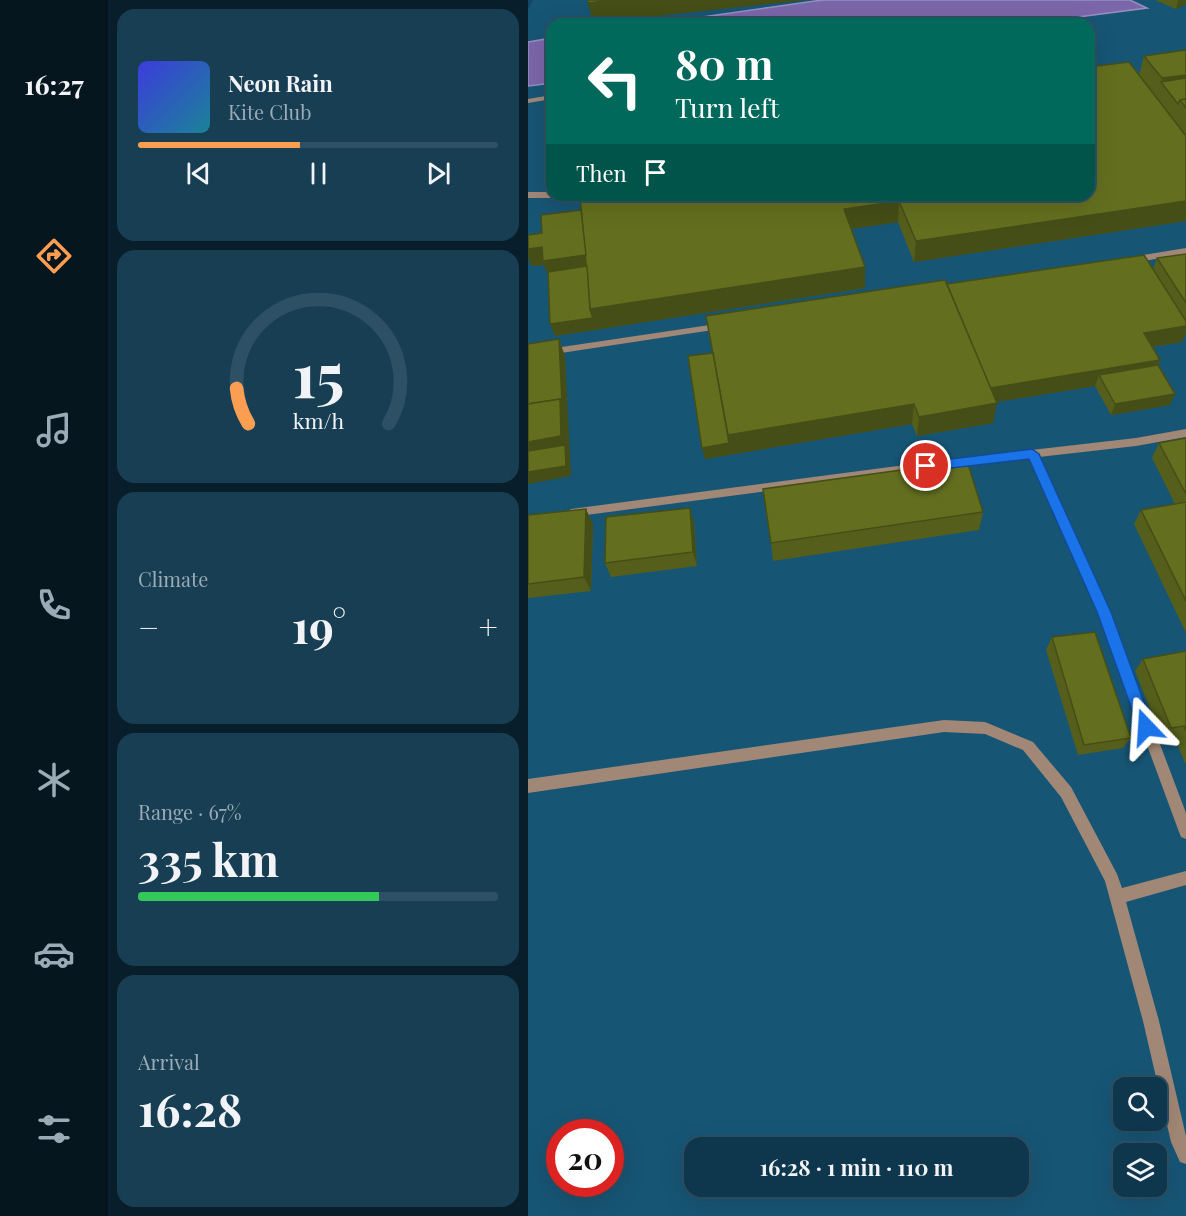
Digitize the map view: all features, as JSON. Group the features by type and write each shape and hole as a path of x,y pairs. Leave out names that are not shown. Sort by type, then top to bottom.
{"lane":[{"path":"528,100 546,98"},
{"path":"528,195 546,195"},
{"path":"1117,262 1186,251"},
{"path":"528,355 732,324"},
{"path":"563,514 1186,434"},
{"path":"1032,454 1104,612 1186,832"},
{"path":"528,786 944,726 985,728 1028,746 1066,792 1112,879 1151,1021 1179,1142 1186,1156"},
{"path":"1116,897 1186,878"}],"shaded area":[{"path":"533,0 822,0 695,18 546,18 546,39 528,42 528,10"},
{"path":"822,0 1130,0 1147,8 1070,18 695,18"},
{"path":"1130,0 1186,0 1186,1216 528,1216 528,86 546,84 546,201 1095,201 1095,18 1070,18 1146,8"},
{"path":"546,39 546,84 528,86 528,42"}],"building":[{"path":"588,0 613,0 588,3"},
{"path":"1186,50 1186,75 1162,78 1144,56"},
{"path":"1129,62 1186,136 1186,201 916,241 899,201 1095,201 1095,66"},
{"path":"1186,78 1186,99 1180,100 1178,104 1161,82"},
{"path":"1186,99 1186,108 1180,100"},
{"path":"581,201 899,201 844,209 865,267 590,309"},
{"path":"581,210 586,255 543,261 542,247 528,249 528,235 542,233 541,215"},
{"path":"1186,254 1186,303 1157,258"},
{"path":"1144,255 1186,321 1186,326 1144,333 1160,360 990,388 947,284"},
{"path":"587,266 590,309 593,318 550,324 548,272"},
{"path":"945,280 997,403 919,417 914,404 728,435 706,316"},
{"path":"559,339 562,403 560,399 528,404 528,344"},
{"path":"713,353 729,443 702,448 688,356"},
{"path":"1158,365 1175,394 1115,404 1099,375"},
{"path":"560,399 561,436 528,442 528,404"},
{"path":"1186,438 1186,494 1159,443"},
{"path":"565,445 566,466 528,472 528,451"},
{"path":"967,461 983,512 771,543 763,489"},
{"path":"1186,502 1186,601 1141,510"},
{"path":"690,508 693,552 605,563 606,517"},
{"path":"586,509 584,577 528,584 528,515"},
{"path":"1095,632 1131,738 1084,745 1052,637"},
{"path":"1186,651 1186,731 1184,726 1171,728 1143,659"}],"route":[{"path":"926,466 1032,454 1104,612 1146,727"}]}
